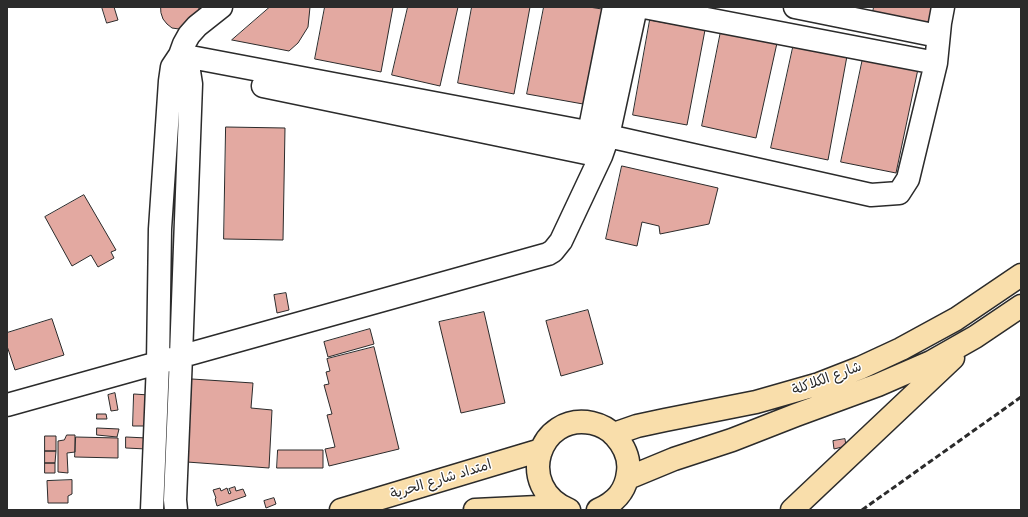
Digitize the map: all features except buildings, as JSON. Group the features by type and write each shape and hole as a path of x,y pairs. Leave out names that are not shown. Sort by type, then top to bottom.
{"main road":[{"name":"شارع الكلاكلة","path":"614,434 637,426 756,402 819,384 860,368 902,349 956,319 1021,275"},
{"name":"شارع الكلاكلة","path":"628,478 674,459 732,440 878,385 931,362 975,337 1021,306"},
{"path":"792,510 975,337"},
{"path":"564,508 549,498 542,487 538,475 538,462 541,450 552,434 560,428 578,422 588,422 598,424 614,434 622,444 627,454 629,466 628,478 616,499 604,509"},
{"name":"امتداد شارع الحرية","path":"341,510 541,450"},
{"path":"475,510 564,508"}],"street":[{"path":"152,510 158,363 160,229 170,81 180,64 187,39 197,26 221,7"},
{"path":"595,144 614,7"},
{"path":"7,405 548,254 553,251 561,242 595,144 636,7"},
{"path":"644,7 936,63"},
{"path":"794,7 938,36"},
{"path":"180,64 595,144 871,195 899,193 908,179 936,63 938,36 943,7"},
{"path":"176,510 175,500 191,84 180,64"}],"railway":[{"path":"862,510 1021,397"}]}
